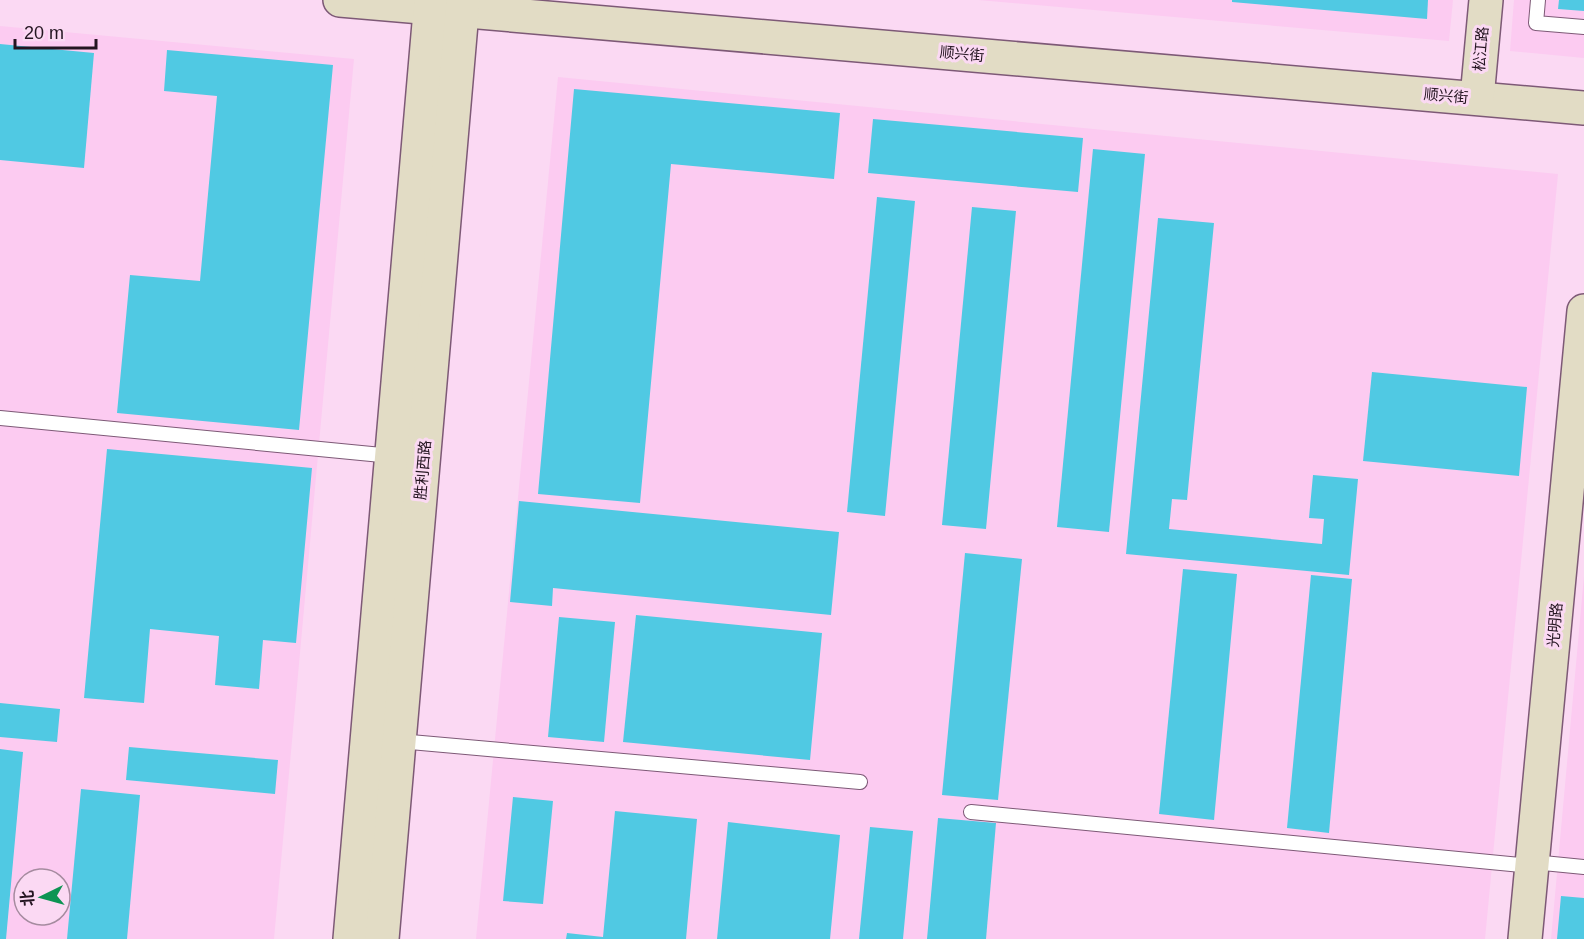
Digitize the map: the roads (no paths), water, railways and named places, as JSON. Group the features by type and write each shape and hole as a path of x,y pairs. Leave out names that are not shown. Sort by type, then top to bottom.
{"street":[{"name":"顺兴街","path":"340,0 447,5 1584,108"},
{"name":"松江路","path":"1477,98 1486,0"},
{"path":"350,939 392,456 447,5"},
{"name":"胜利西路","path":"382,939 399,741 447,5"},
{"name":"光明路","path":"1525,939 1584,311"}],"lane":[{"path":"1538,0 1536,23 1584,27"},
{"path":"0,418 392,456"},
{"path":"399,741 860,782"},
{"path":"971,812 1584,867"}]}
